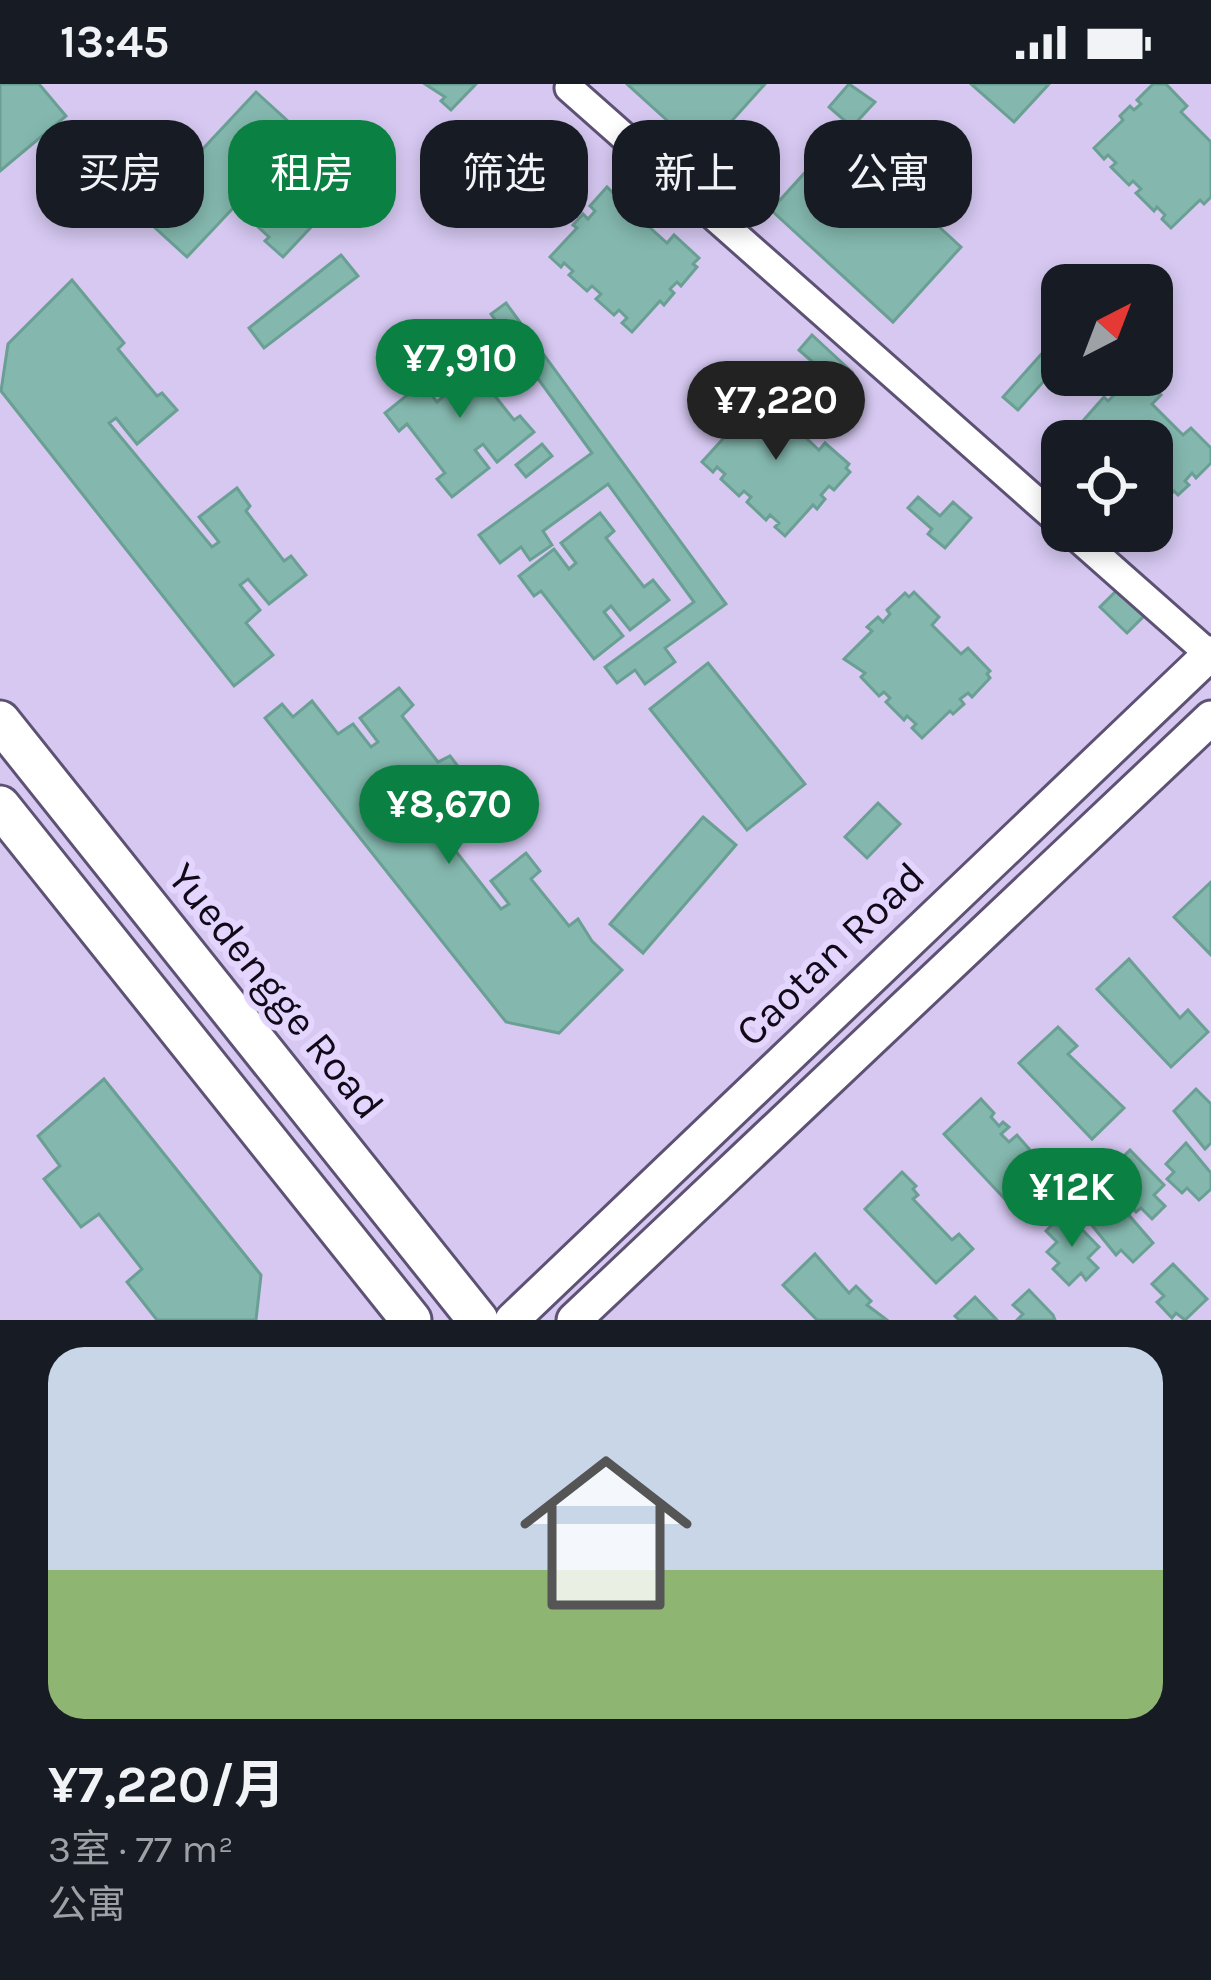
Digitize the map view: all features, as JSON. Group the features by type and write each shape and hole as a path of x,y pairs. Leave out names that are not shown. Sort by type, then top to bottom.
{"main road":[{"name":"Yuedengge Road","path":"0,722 478,1320"},
{"path":"0,806 411,1320"}],"street":[{"path":"569,88 1041,505"},
{"path":"1094,552 1210,653"},
{"name":"Caotan Road","path":"512,1320 1210,653"},
{"path":"574,1320 1211,718"}],"building":[{"path":"0,84 39,84 66,116 36,120 36,141 0,171"},
{"path":"425,84 476,84 451,110 441,101 445,97"},
{"path":"627,84 765,84 733,120 667,120"},
{"path":"849,84 875,102 858,120 844,120 829,107"},
{"path":"971,84 1049,84 1014,122"},
{"path":"1153,84 1166,84 1187,106 1181,112 1211,142 1211,197 1204,204 1200,200 1171,228 1157,207 1154,211 1136,193 1141,189 1133,181 1129,185 1111,167 1116,163 1094,148 1123,120 1120,116 1130,106 1134,110 1141,104 1137,100"},
{"path":"256,92 287,120 230,120"},
{"path":"228,122 228,213 187,257 155,228 204,228 204,148"},
{"path":"804,174 804,228 940,228 961,247 893,322 780,218 780,200"},
{"path":"607,187 612,192 612,228 650,228 667,243 674,235 699,258 681,286 677,282 670,289 674,293 664,305 660,301 632,332 622,323 627,318 619,310 614,315 596,299 601,294 592,286 587,291 569,275 573,271 550,257 577,228 588,228 595,211 590,206"},
{"path":"259,228 310,228 283,257 265,241 269,237"},
{"path":"341,255 358,276 264,348 249,328"},
{"path":"72,280 124,343 118,349 157,396 162,393 177,410 137,444 116,418 109,423 212,547 219,542 199,517 237,488 250,506 246,511 284,561 291,556 306,575 269,604 248,579 240,585 260,610 246,623 273,655 234,686 1,391 8,344"},
{"path":"506,303 726,604 665,648 675,662 645,684 635,670 617,683 605,667 694,602 608,484 543,531 552,545 530,560 521,547 500,563 479,535 592,453 491,314"},
{"path":"812,335 852,372 840,386 799,350"},
{"path":"468,345 483,365 475,371 514,420 520,416 534,432 497,462 483,444 475,450 489,468 452,497 437,479 445,473 407,424 399,431 385,413 422,383 437,402 445,395 429,375"},
{"path":"1041,354 1041,384 1018,410 1003,397"},
{"path":"759,391 767,392 793,415 788,421 819,450 825,443 849,464 850,472 834,490 829,486 817,509 813,505 785,536 775,527 779,523 770,515 766,520 747,502 751,497 744,491 739,496 721,479 725,474 717,467 713,472 702,462 730,431 726,428 748,414 742,409"},
{"path":"1113,396 1160,396 1152,404 1168,420 1084,420 1104,397 1108,401"},
{"path":"1173,425 1183,435 1191,428 1211,448 1211,463 1196,478 1192,473 1185,481 1189,485 1178,495 1174,491"},
{"path":"542,444 552,456 526,477 516,465"},
{"path":"918,497 940,516 953,502 971,518 945,548 908,508"},
{"path":"600,513 614,531 606,538 644,587 653,580 669,600 630,630 611,606 604,612 623,636 594,659 541,591 534,596 519,576 554,549 569,569 576,563 561,543"},
{"path":"1117,590 1144,616 1127,633 1100,607"},
{"path":"914,592 939,617 932,625 961,654 968,648 990,671 990,678 972,697 968,693 960,699 964,704 922,738 912,728 916,724 907,716 904,720 886,702 890,698 884,692 879,696 861,677 865,673 844,659 872,631 867,627 878,617 883,622 890,614 887,610 905,593 909,597"},
{"path":"708,663 805,784 747,830 650,709"},
{"path":"399,688 413,705 402,716 438,762 450,756 467,778 430,805 410,779 404,785 501,909 509,904 491,881 526,853 540,871 531,879 569,926 578,919 592,941 622,970 559,1033 506,1022 265,718 282,704 293,717 312,701 338,734 353,724 371,747 378,742 360,718"},
{"path":"878,803 900,824 867,858 845,837"},
{"path":"703,817 736,845 643,953 610,924"},
{"path":"1211,882 1211,955 1174,917"},
{"path":"1129,959 1180,1018 1188,1010 1208,1032 1171,1067 1097,989"},
{"path":"1058,1027 1077,1046 1068,1054 1124,1108 1092,1139 1019,1063"},
{"path":"104,1079 261,1275 256,1320 157,1320 127,1282 142,1269 99,1214 81,1227 44,1179 60,1166 38,1136"},
{"path":"1196,1089 1211,1104 1211,1143 1205,1149 1174,1111"},
{"path":"981,1099 999,1126 1003,1122 1009,1127 1001,1134 1009,1142 1017,1135 1031,1151 1026,1155 1035,1164 1039,1160 1054,1176 1016,1211 944,1134"},
{"path":"1186,1143 1211,1173 1211,1189 1199,1200 1167,1179 1174,1172 1166,1164"},
{"path":"1130,1150 1164,1185 1154,1195 1165,1206 1152,1219 1141,1208 1136,1212 1113,1188 1120,1182 1109,1171"},
{"path":"902,1172 916,1186 918,1195 913,1199 952,1240 959,1234 973,1249 936,1283 865,1209"},
{"path":"1099,1205 1110,1217 1121,1206 1153,1243 1133,1262 1121,1250 1116,1255 1086,1218"},
{"path":"1065,1212 1099,1247 1088,1258 1098,1268 1086,1280 1081,1273 1069,1285 1053,1269 1059,1263 1047,1252 1057,1242 1046,1231"},
{"path":"815,1254 849,1293 856,1286 871,1301 867,1305 887,1320 817,1320 783,1285"},
{"path":"1173,1264 1207,1299 1185,1320 1176,1313 1172,1318 1157,1302 1164,1296 1152,1284"},
{"path":"1029,1290 1055,1320 1017,1320 1023,1314 1013,1305"},
{"path":"975,1297 997,1320 959,1320 955,1316"}]}
